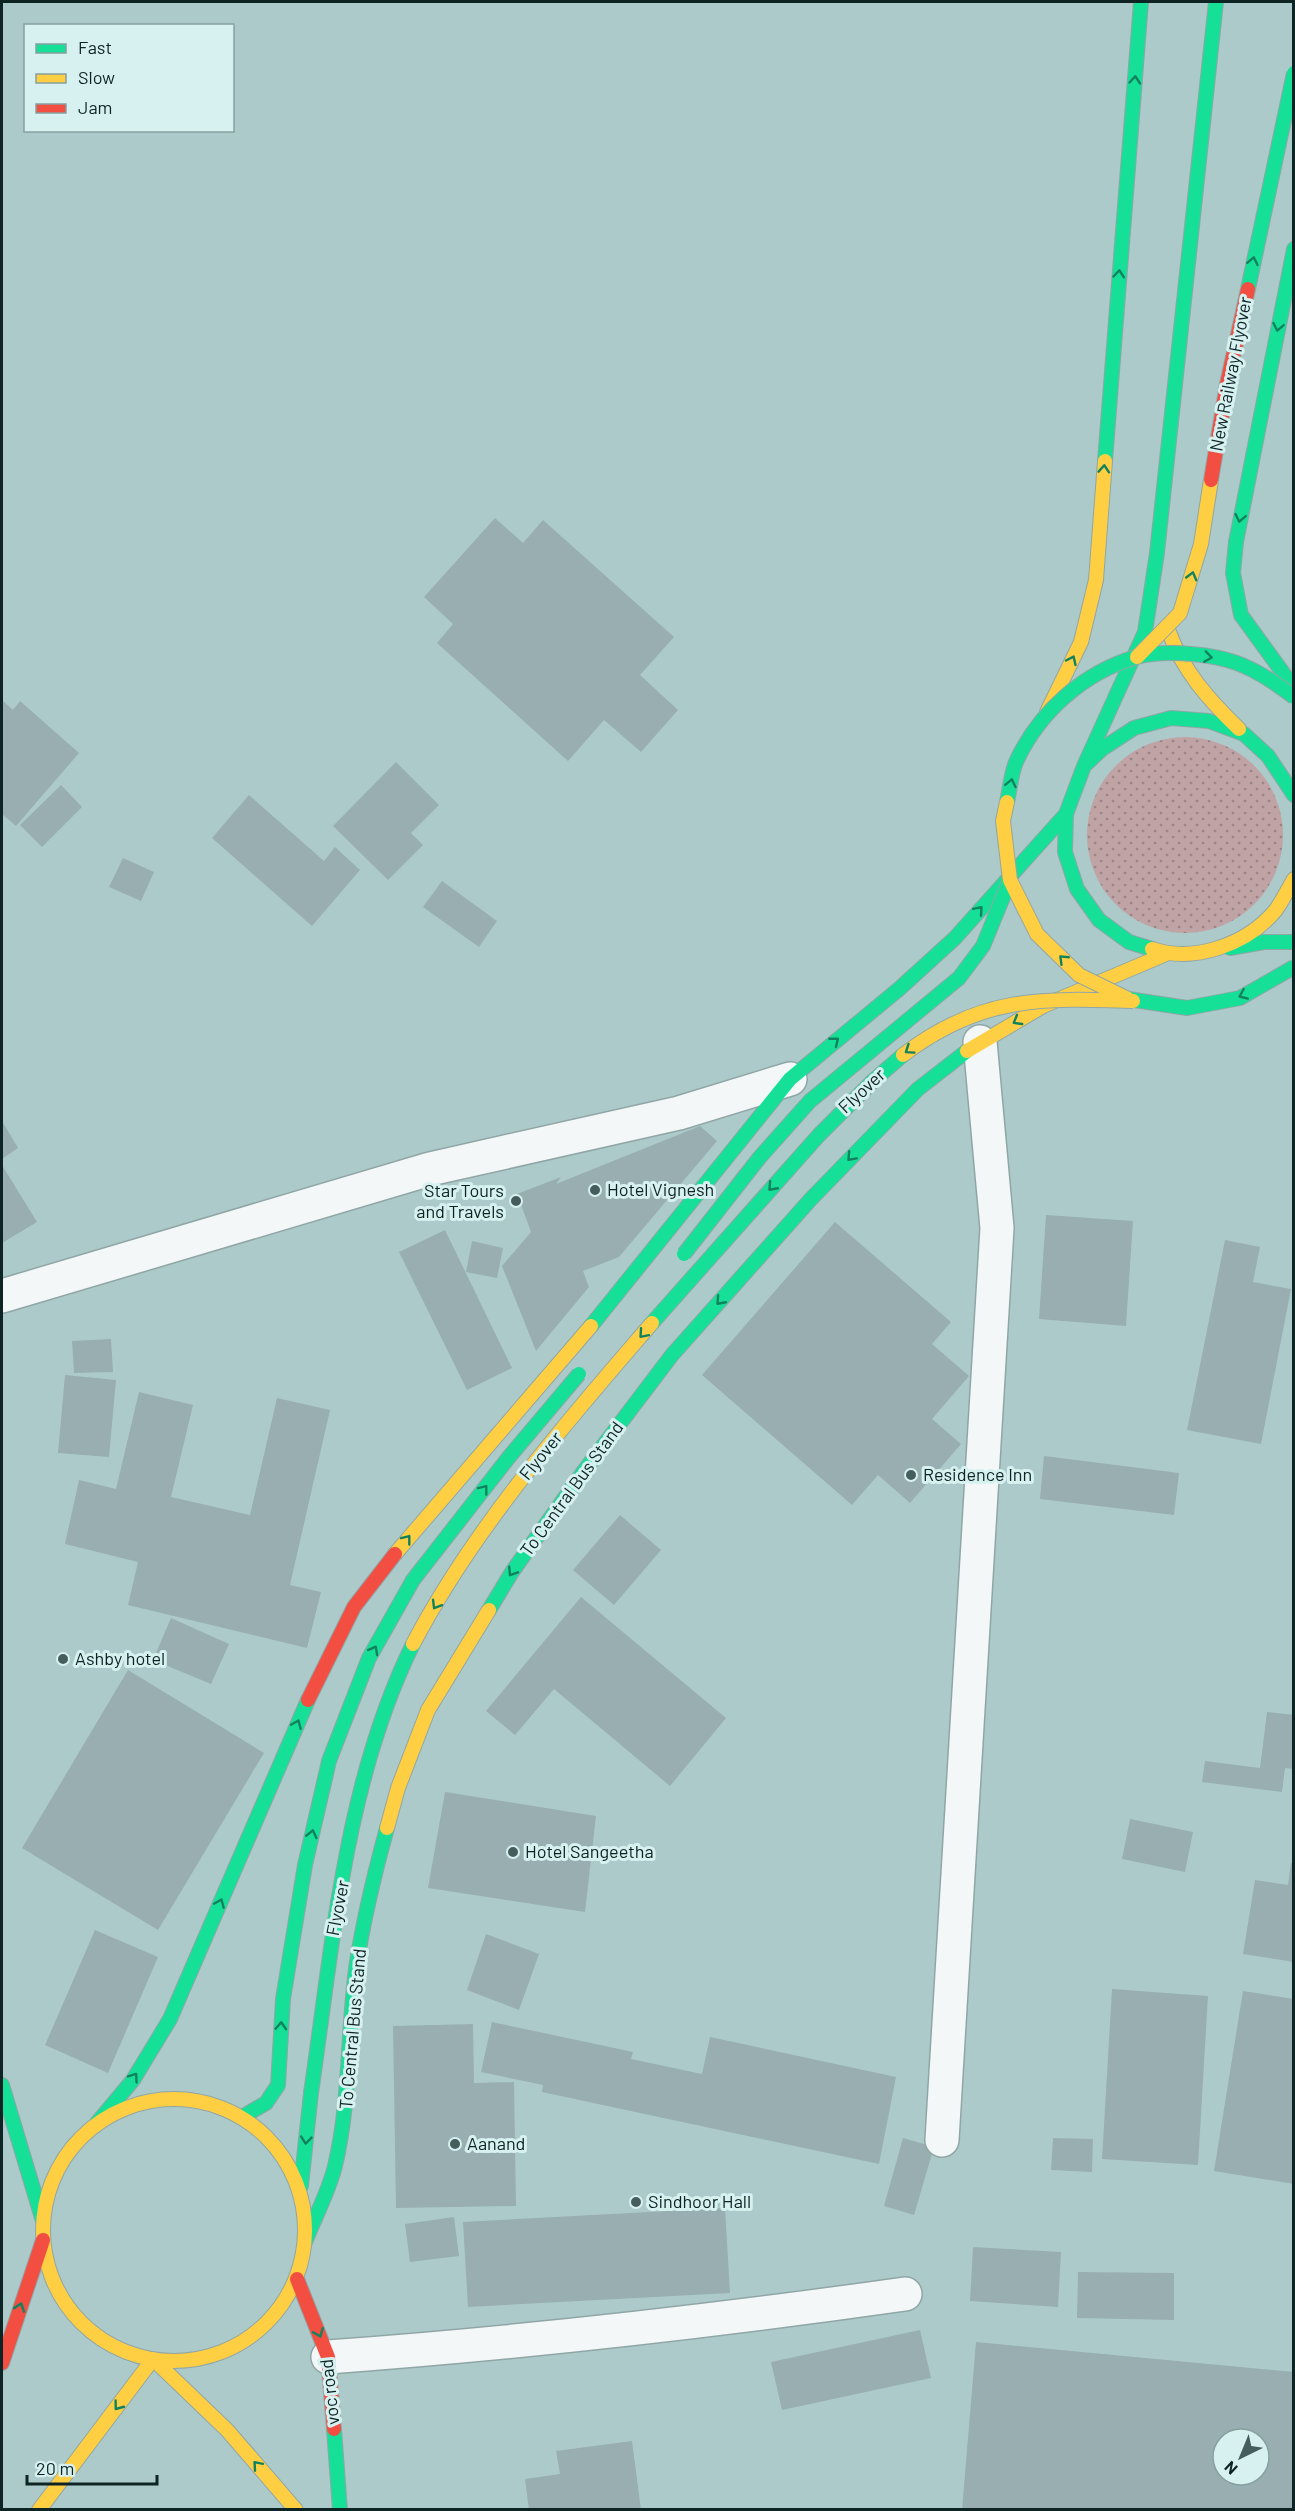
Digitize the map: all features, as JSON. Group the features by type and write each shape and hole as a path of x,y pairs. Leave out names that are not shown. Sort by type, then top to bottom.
{"main road":[{"path":"1141,2 1096,580 1081,642 1047,712 1016,763 1003,821 1010,880 1037,934 1045,942 1079,975 1133,1001 1187,1008 1240,998 1292,970"},
{"path":"1216,2 1157,553 1145,632 1084,766 1066,814 1065,852 1077,889 1099,920 1130,942 1166,954 1207,952 1264,942 1293,942"},
{"name":"New Railway Flyover","path":"1137,657 1180,614 1201,544 1227,384 1293,73"},
{"name":"New Railway Flyover","path":"1293,249 1236,542 1233,573 1241,615 1293,688"},
{"path":"1157,553 1164,616 1173,646 1194,681 1293,783"},
{"path":"1047,712 1087,679 1137,657 1182,653 1228,660 1271,679 1293,697"},
{"path":"1084,766 1102,749 1134,728 1171,718 1209,721 1244,734"},
{"path":"1268,756 1293,795"},
{"path":"305,2242 297,2279 277,2312 252,2336 221,2353 188,2360 153,2359 120,2349 90,2330 66,2304 50,2273 43,2240 43,2220 51,2183 70,2149 133,2080 170,2019 304,1708 354,1607 414,1530 566,1358 799,1085 955,938 1066,814"},
{"path":"1207,952 1245,938 1275,911 1293,879"},
{"name":"Flyover","path":"673,1267 760,1157 810,1101 959,978 983,946 1010,880"},
{"name":"To Central Bus Stand","path":"305,2242 337,2158 346,2107 348,2047 357,1962 373,1881 398,1788 428,1710 512,1572 584,1471 672,1355 810,1200 862,1129 980,1042 1043,1006 1166,954"},
{"name":"Flyover","path":"305,2242 301,2186 311,2093 333,1929 366,1765 400,1670 414,1640 468,1552 530,1469 605,1377 854,1096 906,1051 960,1020 994,1007 1019,1002 1064,999 1133,1001"},
{"path":"799,1085 862,1129"},
{"name":"Flyover","path":"242,2117 266,2103 278,2085 283,1999 305,1864 329,1761 369,1658 413,1580 508,1457 586,1365"},
{"path":"2,2085 43,2220"},
{"path":"97,2122 131,2105 169,2098 206,2102 242,2117 272,2142 301,2186"},
{"path":"2,2362 43,2240"},
{"name":"voc road","path":"297,2279 328,2356 340,2510"},
{"path":"39,2510 153,2359"},
{"path":"153,2359 227,2430 296,2510"}],"street":[{"path":"942,2140 997,1228 980,1042"},
{"path":"2,1296 430,1169 799,1085"},
{"path":"328,2356 397,2352 748,2316 905,2294"}],"shaded area":[{"path":"1175,737 1195,737 1231,748 1240,753 1261,773 1276,797 1283,825 1283,845 1276,873 1267,890 1247,911 1231,922 1214,929 1195,933 1175,933 1147,926 1130,917 1103,890 1091,864 1087,845 1087,825 1094,797 1103,780 1130,753 1156,741"}],"building":[{"path":"495,518 523,543 543,520 674,637 640,675 678,710 641,752 604,720 568,761 437,643 453,624 424,597"},
{"path":"2,700 13,710 20,701 79,753 16,826 2,814"},
{"path":"396,762 439,805 411,833 423,845 388,880 333,826"},
{"path":"61,785 82,807 42,847 20,825"},
{"path":"249,795 324,861 335,847 360,870 312,926 212,838"},
{"path":"123,858 154,872 141,901 109,887"},
{"path":"442,881 497,921 479,947 423,907"},
{"path":"2,1121 18,1148 2,1159"},
{"path":"700,1126 717,1141 619,1257 583,1271 589,1287 536,1351 502,1266 531,1232 517,1194 561,1177 556,1184"},
{"path":"2,1165 37,1222 2,1243"},
{"path":"1046,1215 1133,1221 1126,1326 1039,1319"},
{"path":"835,1222 951,1322 932,1344 969,1376 932,1419 961,1444 910,1503 878,1475 852,1505 702,1375"},
{"path":"445,1230 512,1368 467,1390 399,1252"},
{"path":"1225,1240 1260,1247 1253,1282 1291,1289 1261,1444 1187,1430"},
{"path":"472,1241 503,1248 497,1278 466,1272"},
{"path":"111,1339 113,1372 74,1373 72,1341"},
{"path":"65,1375 116,1380 109,1457 58,1453"},
{"path":"139,1392 193,1405 171,1497 250,1515 277,1398 330,1410 290,1585 321,1592 307,1648 128,1605 138,1562 65,1544 79,1480 116,1489"},
{"path":"1044,1456 1179,1473 1174,1515 1040,1499"},
{"path":"620,1515 661,1550 614,1605 573,1570"},
{"path":"581,1597 726,1718 670,1786 554,1689 515,1735 486,1711"},
{"path":"171,1618 229,1644 211,1684 153,1660"},
{"path":"128,1670 264,1753 158,1930 22,1848"},
{"path":"1267,1712 1294,1715 1294,1769 1285,1768 1282,1792 1202,1782 1205,1761 1260,1768"},
{"name":"Hotel Sangeetha","path":"445,1792 596,1816 585,1912 428,1888"},
{"path":"1130,1819 1193,1832 1185,1872 1122,1859"},
{"path":"1291,1863 1294,1864 1294,1962 1243,1954 1255,1880 1288,1885"},
{"path":"95,1930 158,1957 108,2073 45,2045"},
{"path":"486,1934 539,1954 519,2010 467,1990"},
{"path":"1112,1989 1208,1996 1198,2165 1102,2159"},
{"path":"1243,1991 1294,1999 1294,2184 1214,2171"},
{"path":"492,2022 633,2052 631,2059 702,2074 710,2037 896,2077 879,2164 542,2092 543,2085 481,2072"},
{"name":"Aanand","path":"473,2024 474,2083 514,2082 516,2206 396,2208 393,2026"},
{"path":"903,2138 934,2147 914,2215 884,2206"},
{"path":"1053,2138 1093,2139 1092,2172 1051,2170"},
{"path":"725,2208 730,2293 468,2307 463,2222"},
{"path":"454,2217 459,2256 410,2262 405,2224"},
{"path":"973,2247 1061,2252 1058,2307 970,2301"},
{"path":"1078,2272 1174,2273 1174,2320 1077,2318"},
{"path":"920,2330 931,2378 782,2410 771,2362"},
{"path":"976,2342 1294,2372 1294,2510 962,2510"},
{"path":"632,2441 641,2510 529,2510 525,2479 560,2474 556,2451"}],"traffic: fast":[{"path":"1105,461 1141,2"},
{"path":"1084,766 1145,632 1157,553 1216,2"},
{"path":"1248,289 1294,73"},
{"path":"1294,249 1236,542 1233,573 1241,615 1294,688"},
{"path":"1007,802 1016,762 1037,727 1050,711 1081,684 1098,673 1136,657 1182,653 1217,658 1253,670 1294,697"},
{"path":"1152,949 1129,942 1099,920 1077,889 1065,852 1066,814 1084,766 1102,749 1134,728 1171,718 1209,721 1244,734 1268,756 1294,795"},
{"path":"591,1326 790,1079 899,989 955,938 1066,814"},
{"path":"684,1254 760,1157 810,1101 959,978 983,946 1010,880"},
{"path":"1230,948 1264,942 1294,942"},
{"path":"1128,999 1187,1008 1240,998 1294,967"},
{"path":"489,1610 512,1572 584,1471 672,1355 810,1200 918,1089 967,1051"},
{"path":"652,1323 819,1135 874,1080 903,1055"},
{"path":"278,2085 283,1999 305,1865 329,1761 369,1658 413,1580 509,1457 579,1374"},
{"path":"311,2093 335,1921 357,1807 371,1751 390,1697 413,1644"},
{"path":"97,2123 133,2080 170,2019 308,1700"},
{"path":"305,2242 329,2185 340,2141 357,1962 370,1894 387,1828"},
{"path":"2,2085 42,2218"},
{"path":"242,2117 266,2103 278,2085"},
{"path":"301,2186 311,2093"},
{"path":"334,2429 340,2510"}],"traffic: slow":[{"path":"1047,712 1081,642 1096,580 1105,461"},
{"path":"1137,657 1180,613 1201,544 1211,480"},
{"path":"1169,632 1189,672 1217,707 1239,729"},
{"path":"1007,802 1003,821 1010,880 1037,934 1079,975 1128,999"},
{"path":"1152,949 1185,954 1202,952 1234,942 1263,923 1275,911 1294,879"},
{"path":"967,1051 1043,1006 1166,954"},
{"path":"903,1055 958,1021 985,1011 1040,1001 1133,1001"},
{"path":"413,1644 464,1558 493,1517 555,1437 652,1323"},
{"path":"395,1554 591,1326"},
{"path":"387,1828 398,1788 428,1710 489,1610"},
{"path":"174,2099 200,2102 224,2109 247,2121 267,2137 283,2157 295,2180 302,2204 305,2230 302,2256 295,2280 283,2303 267,2323 247,2339 224,2351 200,2358 174,2361 148,2358 124,2351 101,2339 81,2323 65,2303 53,2280 46,2256 43,2230 46,2204 53,2180 65,2157 81,2137 101,2121 124,2109 148,2102 174,2099"},
{"path":"39,2510 153,2359 227,2430 296,2510"}],"traffic: jam":[{"path":"1211,480 1227,384 1248,289"},
{"path":"308,1700 354,1607 395,1554"},
{"path":"2,2363 43,2240"},
{"path":"297,2279 328,2357 334,2429"}],"place":[{"name":"Hotel Vignesh","path":"595,1190"},
{"name":"Star Tours and Travels","path":"516,1201"},
{"name":"Residence Inn","path":"911,1475"},
{"name":"Ashby hotel","path":"63,1659"},
{"name":"Hotel Sangeetha","path":"513,1852"},
{"name":"Aanand","path":"455,2144"},
{"name":"Sindhoor Hall","path":"636,2202"}]}
